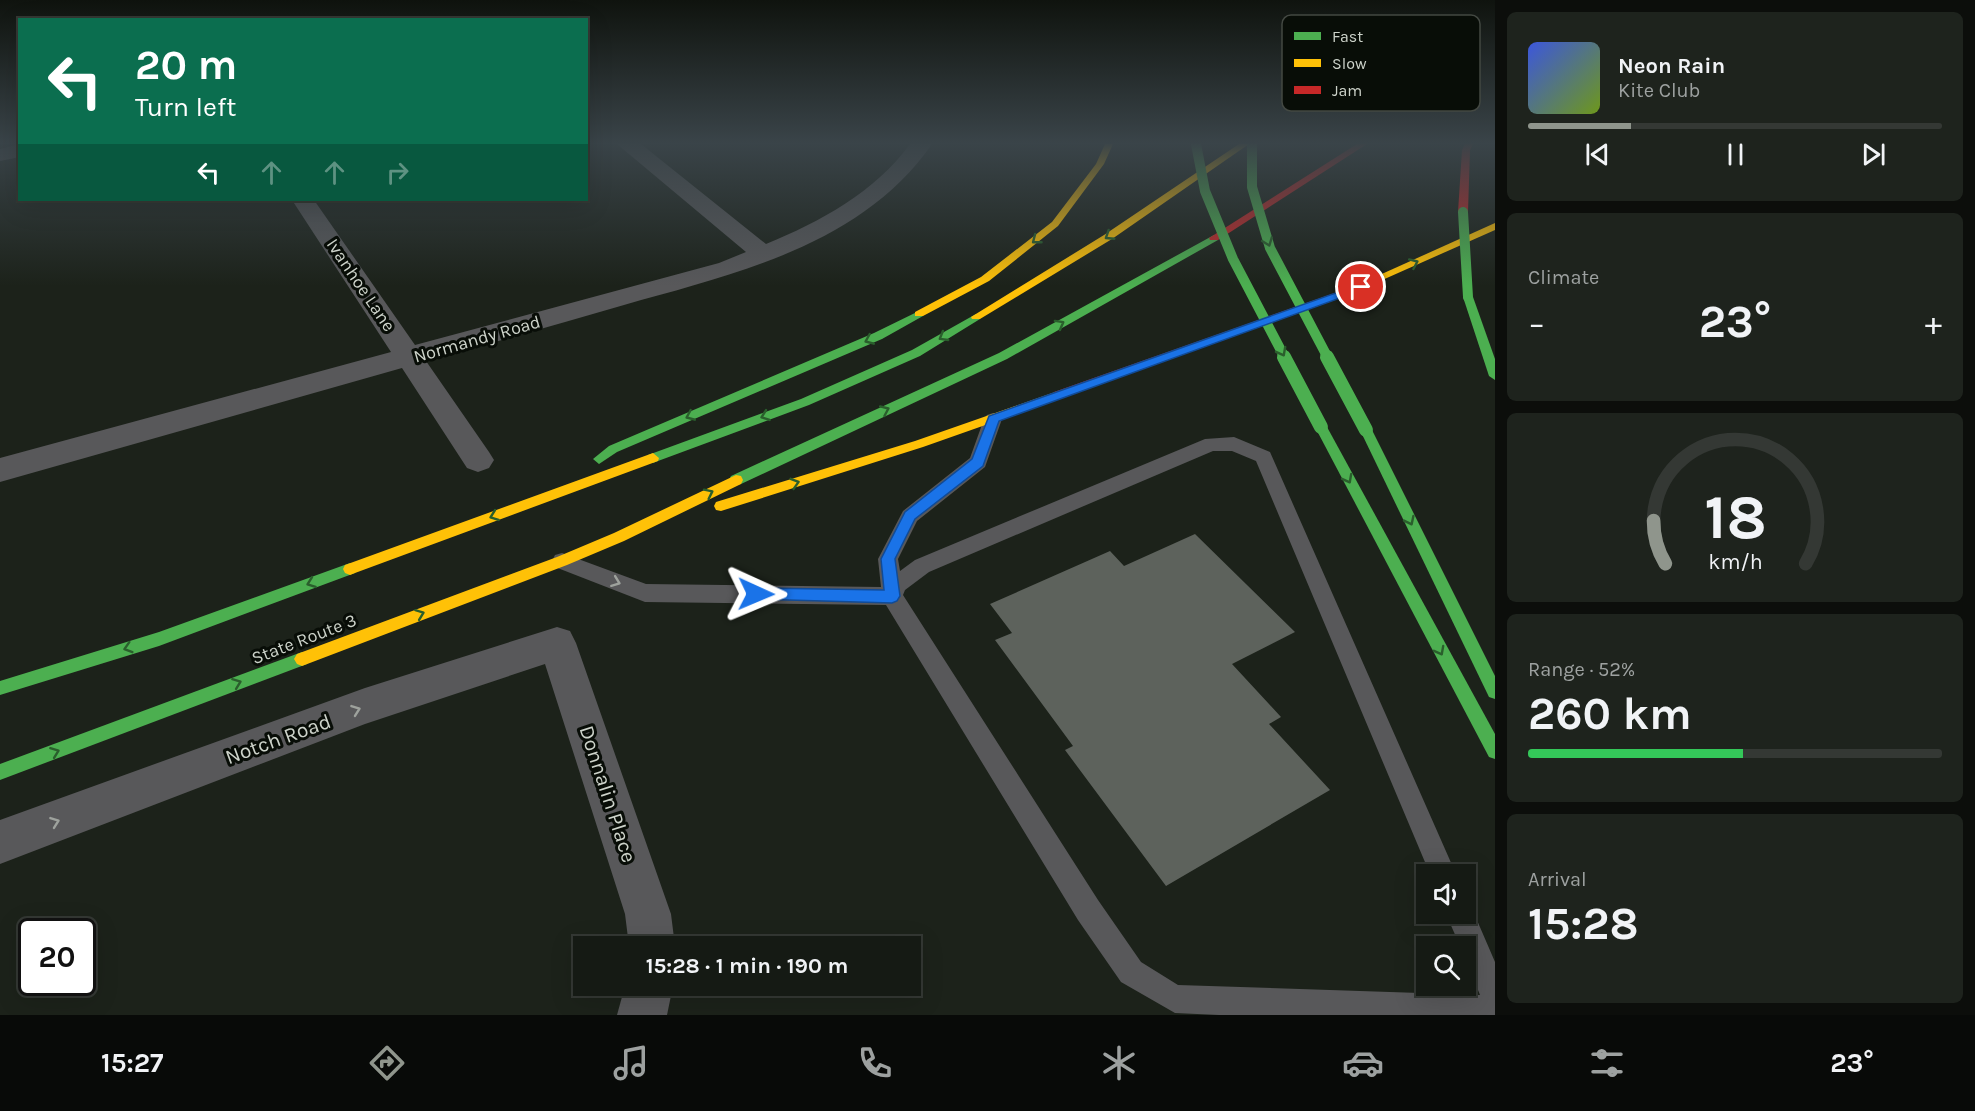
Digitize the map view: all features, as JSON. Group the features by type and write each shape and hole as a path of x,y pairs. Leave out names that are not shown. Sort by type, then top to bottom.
{"highway":[{"path":"549,495 613,449 879,336 985,279 1055,225 1080,191"},
{"path":"0,688 159,639 805,402 916,353 1108,237 1175,191"},
{"path":"1205,191 1233,259 1486,738 1495,751"},
{"path":"1253,191 1270,248 1366,430 1495,692"},
{"path":"619,537 808,445 1003,356 1228,230 1289,191"},
{"path":"1464,191 1468,297 1495,375"},
{"path":"619,537 993,419 1361,287 1495,226"},
{"name":"State Route 3","path":"0,772 561,561 619,537"}],"street":[{"path":"686,191 763,254"},
{"name":"Normandy Road","path":"0,470 728,268 763,254 865,202 878,191"},
{"name":"Ivanhoe Lane","path":"304,201 478,460"},
{"name":"Notch Road","path":"0,842 366,706 558,643"},
{"name":"Donnalin Place","path":"558,643 648,914 650,936"},
{"path":"642,1015 647,996"}],"lane":[{"path":"993,419 978,462 910,516 888,559 892,596 1088,910 1131,972 1176,999 1495,1010"},
{"path":"892,596 898,584 922,566 1211,444 1233,444 1263,457 1439,864"},
{"path":"561,561 645,593 892,596"},
{"path":"1464,924 1495,995"}],"building":[{"path":"1195,534 1295,632 1232,664 1281,717 1269,724 1330,790 1166,886 1065,750 1073,746 995,640 1012,633 990,604 1110,551 1124,566"}],"traffic: fast":[{"path":"1205,191 1233,259 1321,427"},
{"path":"1253,191 1270,248 1366,430"},
{"path":"1463,212 1468,297"},
{"path":"736,480 1003,356 1214,238"},
{"path":"1468,297 1495,376"},
{"path":"599,459 613,449 878,336 919,314"},
{"path":"653,458 805,402 916,353 976,317"},
{"path":"1321,427 1495,751"},
{"path":"1366,430 1495,692"},
{"path":"0,688 159,639 350,569"},
{"path":"0,772 302,659"}],"traffic: slow":[{"path":"919,314 985,279 1055,224 1079,191"},
{"path":"976,317 1108,237 1175,191"},
{"path":"1349,291 1495,226"},
{"path":"721,506 919,444 1058,395"},
{"path":"350,569 653,458"},
{"path":"302,659 562,561 619,537 736,480"}],"traffic: jam":[{"path":"1214,238 1288,191"},
{"path":"1463,212 1464,191"},
{"path":"1058,395 1349,291"}],"route":[{"path":"756,594 892,596 888,559 910,516 978,462 993,419 1361,287"}]}
